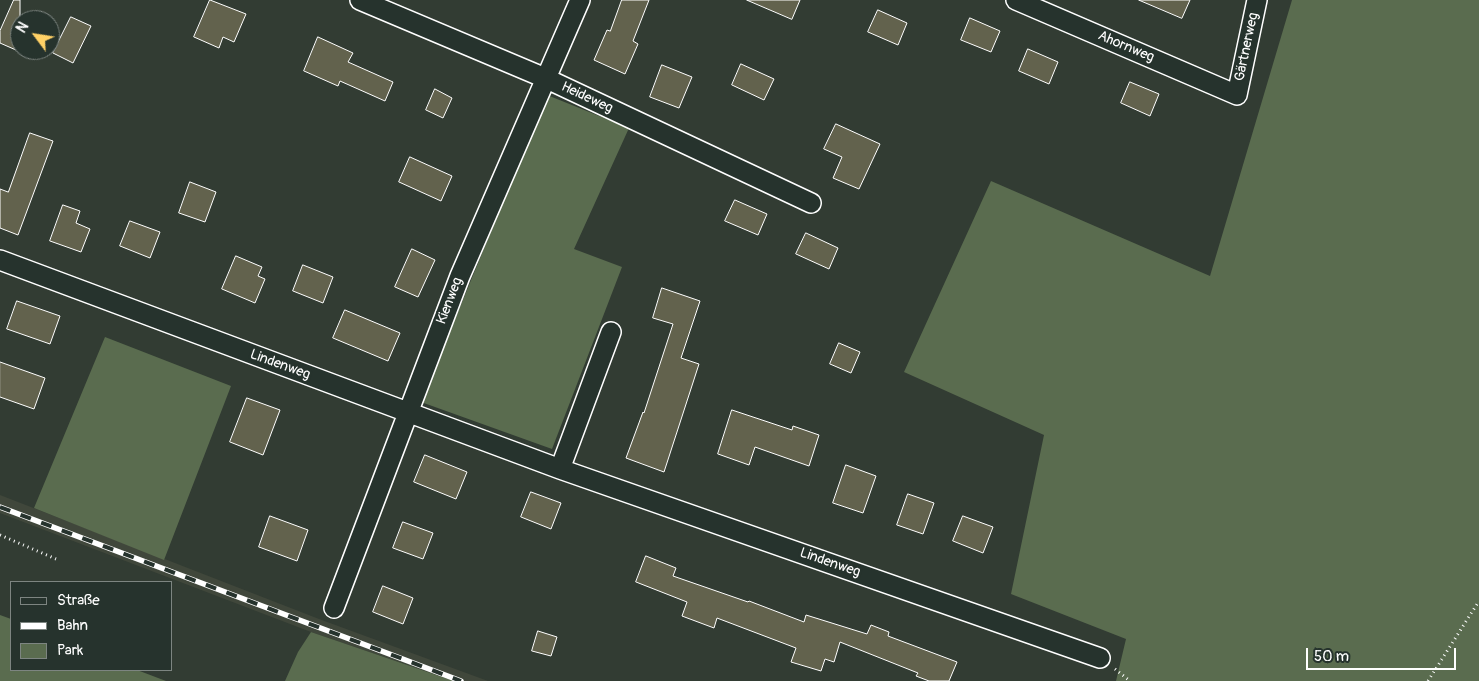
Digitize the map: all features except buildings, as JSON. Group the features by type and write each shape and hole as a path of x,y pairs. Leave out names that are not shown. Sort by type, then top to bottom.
{"street":[{"name":"Heideweg","path":"360,0 545,78 811,203"},
{"name":"Kienweg","path":"334,608 460,276 580,0"},
{"name":"Ahornweg","path":"1016,0 1236,95"},
{"name":"Gärtnerweg","path":"1236,95 1257,0"},
{"name":"Lindenweg","path":"0,260 560,469 1100,658"},
{"path":"560,469 612,332"}],"path":[{"path":"0,535 56,559"},
{"path":"1428,681 1479,601"}],"shaded area":[{"path":"0,495 319,619 488,681 454,681 311,632 0,513"}],"green space":[{"path":"1292,0 1479,0 1479,681 1116,681 1126,639 1011,594 1044,435 904,372 991,181 1210,276"},
{"path":"547,95 629,128 574,249 622,267 552,449 421,402"},
{"path":"105,337 231,386 164,560 34,508"},
{"path":"0,615 10,619 10,671 140,671 166,681 0,681"},
{"path":"311,632 454,681 285,681 298,652"}],"railway":[{"path":"0,507 461,681"}]}
